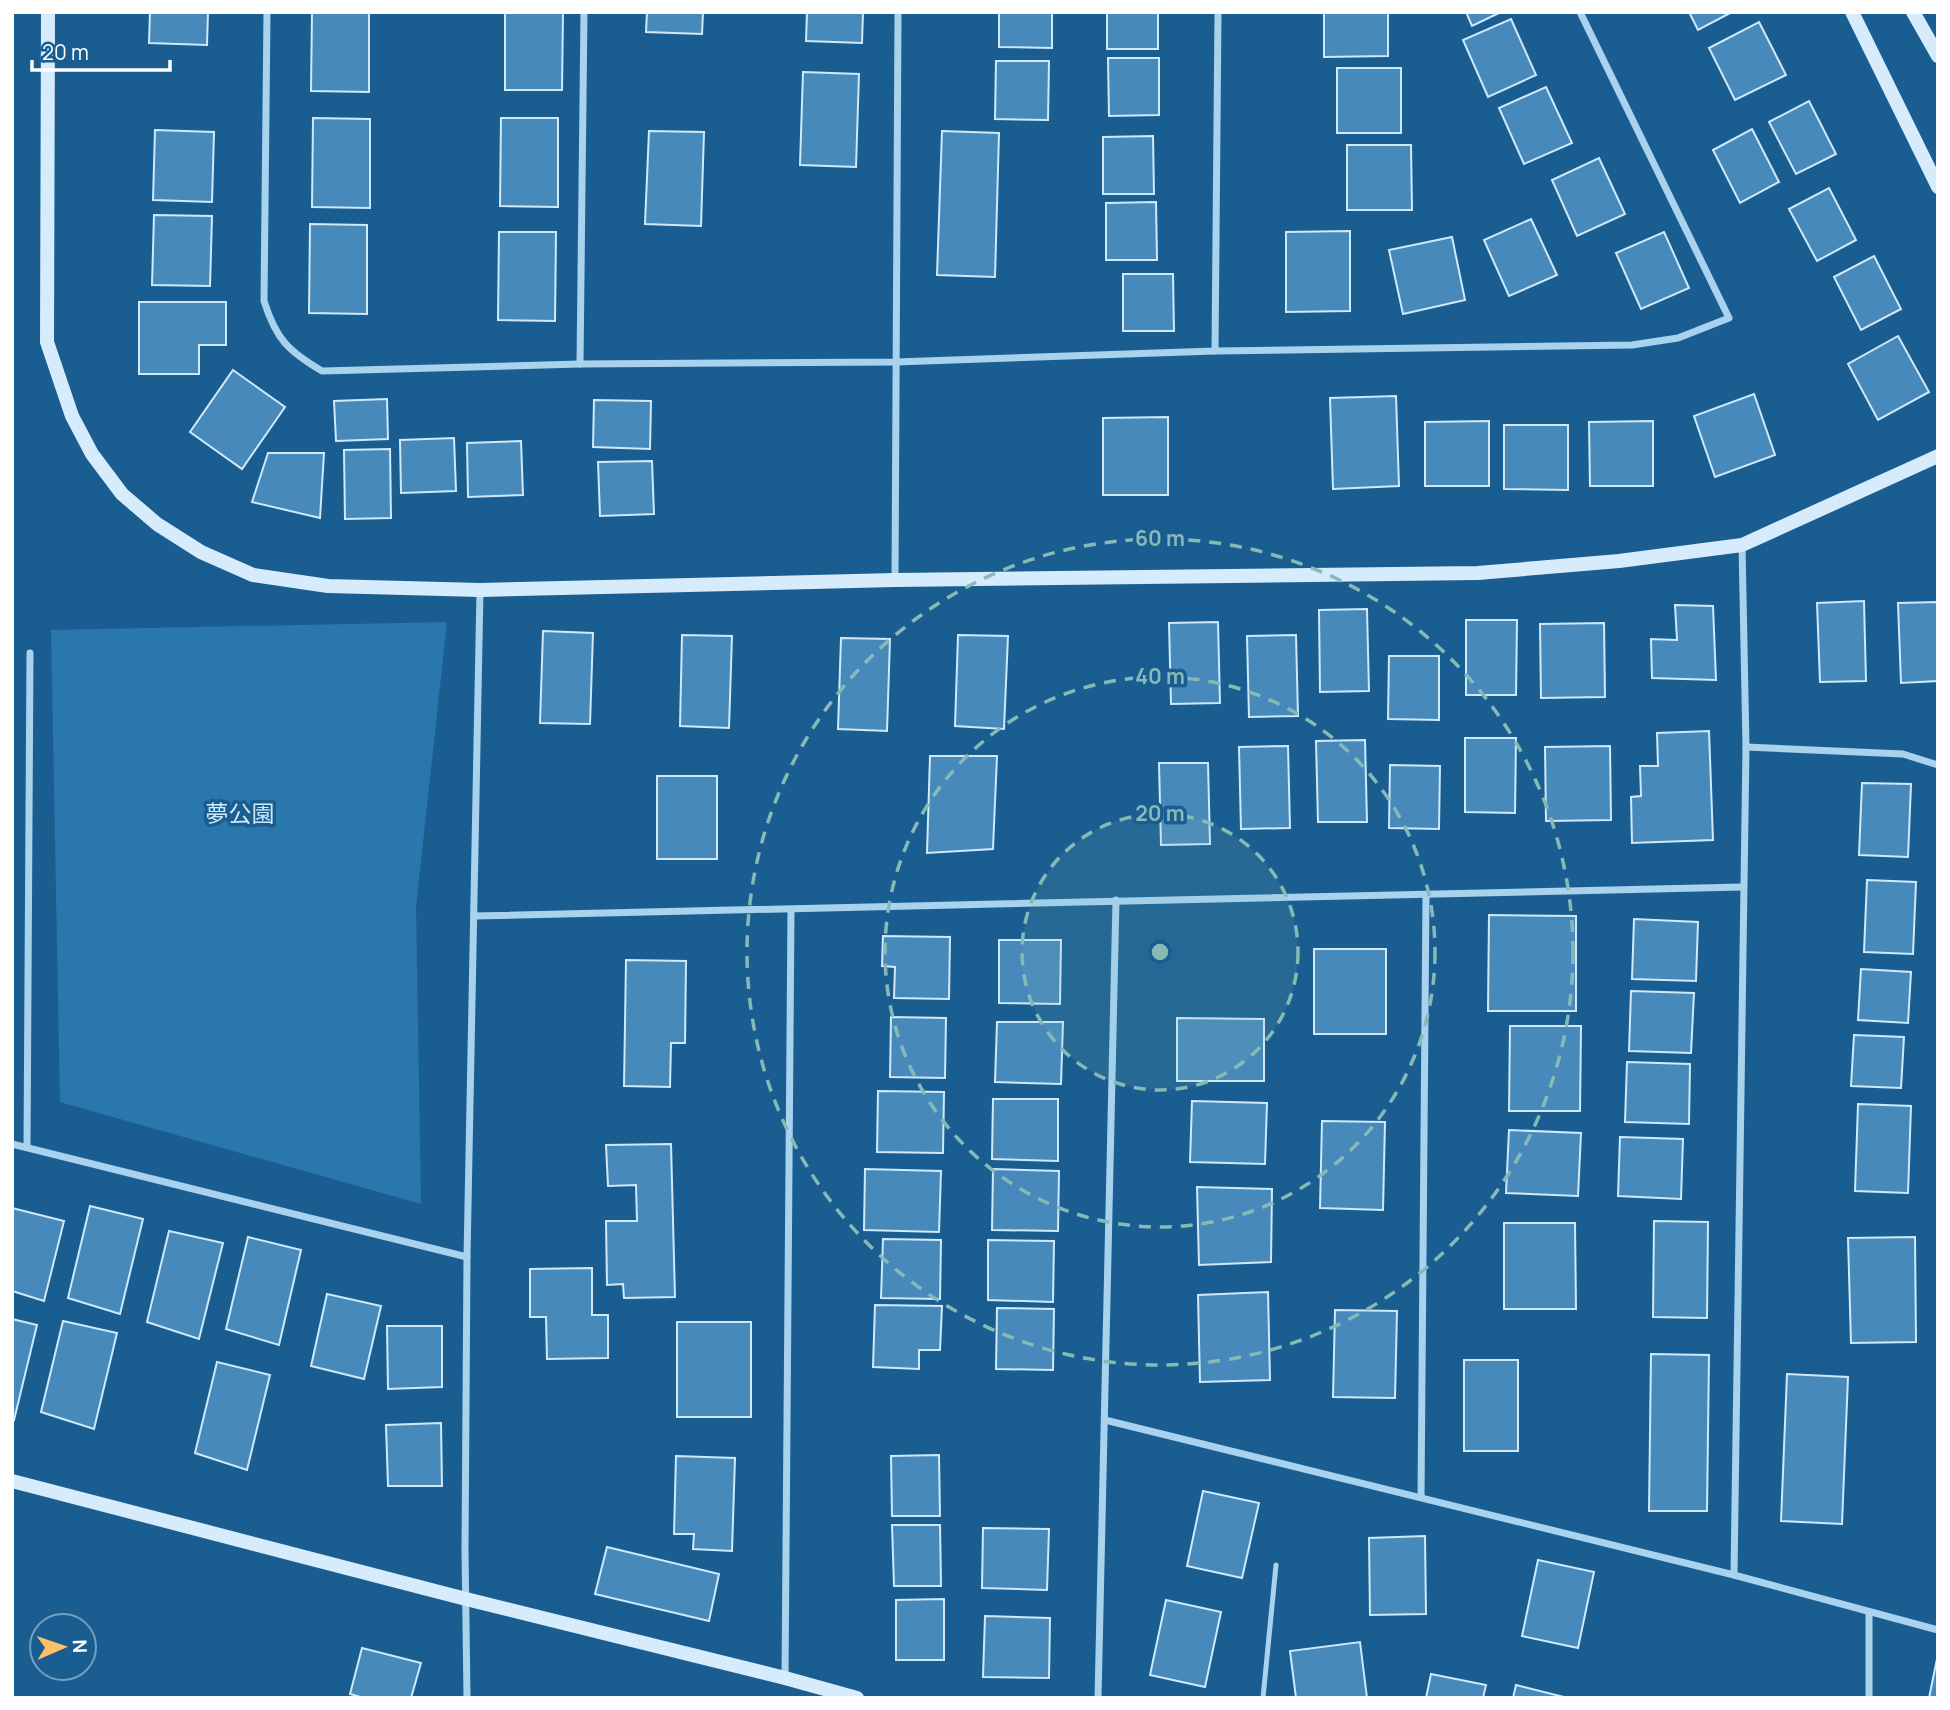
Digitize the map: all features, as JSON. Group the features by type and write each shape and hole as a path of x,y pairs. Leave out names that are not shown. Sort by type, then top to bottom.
{"street":[{"path":"48,12 47,342 72,416 92,454 122,494 157,524 201,552 253,575 328,586 480,590 895,580 1478,573 1619,561 1742,545 1938,456"},
{"path":"267,12 264,301 271,325 283,344 299,358 322,371 580,364 896,362 1215,351 1632,345 1678,338 1729,318 1580,12"},
{"path":"580,364 584,12"},
{"path":"895,580 898,12"},
{"path":"1215,351 1218,12"},
{"path":"1852,12 1938,187"},
{"path":"1913,12 1938,56"},
{"path":"1734,1575 1746,747 1742,545"},
{"path":"467,1698 467,1257 480,590"},
{"path":"27,1147 30,653"},
{"path":"1746,747 1903,754 1938,765"},
{"path":"474,916 1742,887"},
{"path":"1421,1497 1426,895"},
{"path":"1098,1698 1116,900"},
{"path":"785,1678 791,910"},
{"path":"12,1144 467,1257"},
{"path":"1105,1420 1734,1575 1938,1630"},
{"path":"12,1481 466,1600 857,1698"},
{"path":"1868,1698 1869,1613"}],"lane":[{"path":"1263,1698 1276,1565"}],"green space":[{"name":"夢公園","path":"447,622 416,907 421,1204 60,1102 51,630"}],"building":[{"path":"150,12 208,12 207,45 149,43"},
{"path":"312,12 369,12 369,92 311,91"},
{"path":"505,12 563,12 562,90 505,90"},
{"path":"647,12 703,12 702,34 646,32"},
{"path":"807,12 863,12 862,43 806,41"},
{"path":"999,12 1052,12 1052,48 999,47"},
{"path":"1107,12 1158,12 1158,49 1107,49"},
{"path":"1324,12 1388,12 1388,56 1324,57"},
{"path":"1466,12 1501,12 1472,26"},
{"path":"1689,12 1732,12 1698,30"},
{"path":"1511,19 1536,75 1488,97 1463,40"},
{"path":"1759,22 1786,75 1735,100 1709,48"},
{"path":"1108,58 1159,58 1159,115 1109,116"},
{"path":"996,61 1049,61 1048,120 995,119"},
{"path":"1337,68 1401,68 1401,133 1337,133"},
{"path":"803,72 859,74 856,167 800,165"},
{"path":"1546,87 1572,143 1524,164 1499,108"},
{"path":"1809,101 1836,154 1796,174 1769,122"},
{"path":"313,118 370,119 370,208 312,207"},
{"path":"501,118 558,118 558,207 500,206"},
{"path":"1752,129 1779,182 1740,203 1713,150"},
{"path":"155,130 214,132 212,202 153,200"},
{"path":"649,131 704,132 701,226 645,224"},
{"path":"942,131 999,133 995,277 937,275"},
{"path":"1153,136 1154,194 1103,194 1103,137"},
{"path":"1347,145 1411,145 1412,210 1347,210"},
{"path":"1599,158 1625,214 1577,236 1552,180"},
{"path":"1829,188 1856,240 1817,261 1789,209"},
{"path":"1156,202 1157,260 1106,260 1106,203"},
{"path":"154,215 212,216 210,286 152,285"},
{"path":"1531,219 1557,275 1509,296 1484,240"},
{"path":"310,224 367,225 367,314 309,313"},
{"path":"1350,231 1350,311 1286,312 1286,232"},
{"path":"499,232 556,232 555,321 498,320"},
{"path":"1664,232 1689,288 1641,309 1616,253"},
{"path":"1452,237 1465,300 1403,314 1389,250"},
{"path":"1874,256 1901,309 1861,330 1834,277"},
{"path":"1123,274 1173,274 1174,331 1123,331"},
{"path":"139,302 226,302 226,345 199,345 199,374 139,374"},
{"path":"1898,336 1929,392 1878,420 1848,364"},
{"path":"233,370 285,407 242,469 190,432"},
{"path":"1754,394 1775,455 1715,477 1694,416"},
{"path":"1396,396 1399,486 1333,489 1330,398"},
{"path":"387,399 388,439 336,441 334,401"},
{"path":"594,400 651,401 650,449 593,447"},
{"path":"1168,417 1168,495 1103,495 1103,418"},
{"path":"1489,421 1489,486 1425,486 1425,422"},
{"path":"1653,421 1653,486 1590,486 1589,422"},
{"path":"1504,425 1568,425 1568,490 1504,489"},
{"path":"454,438 456,491 401,493 400,440"},
{"path":"521,441 523,495 468,497 467,443"},
{"path":"390,449 391,518 345,519 344,450"},
{"path":"268,453 324,453 320,518 252,502"},
{"path":"652,461 654,514 600,516 598,462"},
{"path":"1864,601 1866,681 1820,682 1817,603"},
{"path":"1938,602 1938,681 1901,683 1898,603"},
{"path":"1675,605 1713,606 1716,680 1652,678 1651,639 1677,640"},
{"path":"1367,609 1369,691 1320,692 1319,610"},
{"path":"1466,620 1517,620 1516,695 1466,695"},
{"path":"1218,622 1220,703 1171,704 1169,623"},
{"path":"1604,623 1605,697 1541,698 1540,624"},
{"path":"543,631 593,633 590,724 540,723"},
{"path":"682,635 732,636 729,728 680,726"},
{"path":"958,635 1008,636 1004,729 955,726"},
{"path":"1296,635 1298,716 1249,717 1247,636"},
{"path":"841,638 890,639 887,731 838,729"},
{"path":"1389,656 1439,656 1439,720 1388,719"},
{"path":"1709,731 1713,840 1632,843 1631,797 1641,796 1640,766 1658,766 1657,733"},
{"path":"1465,738 1516,738 1515,813 1465,812"},
{"path":"1365,740 1367,822 1318,822 1316,741"},
{"path":"1288,746 1290,828 1241,829 1239,747"},
{"path":"1610,746 1611,820 1546,821 1545,747"},
{"path":"930,756 997,756 993,849 927,853"},
{"path":"1159,763 1208,763 1210,844 1161,845"},
{"path":"1390,765 1440,766 1439,829 1389,828"},
{"path":"657,776 717,776 717,859 657,859"},
{"path":"1862,783 1911,784 1908,857 1859,855"},
{"path":"1867,880 1916,882 1913,954 1864,952"},
{"path":"1489,915 1576,916 1576,1011 1488,1011"},
{"path":"1634,919 1698,922 1696,981 1632,979"},
{"path":"883,936 950,937 949,999 894,998 895,967 882,966"},
{"path":"999,940 1061,940 1060,1004 999,1003"},
{"path":"1314,949 1386,949 1386,1034 1314,1034"},
{"path":"626,960 686,961 685,1043 671,1043 670,1087 624,1086"},
{"path":"1861,969 1911,972 1908,1023 1858,1020"},
{"path":"1631,991 1694,993 1691,1053 1629,1051"},
{"path":"891,1017 946,1018 945,1078 890,1077"},
{"path":"1177,1018 1264,1019 1264,1081 1177,1081"},
{"path":"997,1022 1063,1022 1061,1084 995,1082"},
{"path":"1510,1026 1581,1026 1580,1111 1509,1111"},
{"path":"1854,1035 1904,1037 1901,1088 1851,1086"},
{"path":"1627,1062 1690,1064 1689,1124 1625,1122"},
{"path":"878,1091 944,1092 943,1153 877,1152"},
{"path":"993,1099 1058,1099 1058,1161 992,1159"},
{"path":"1192,1101 1267,1103 1265,1164 1190,1162"},
{"path":"1858,1104 1911,1106 1908,1193 1855,1191"},
{"path":"1322,1121 1385,1122 1383,1210 1320,1208"},
{"path":"1509,1130 1581,1133 1578,1196 1506,1193"},
{"path":"1620,1137 1683,1139 1681,1199 1618,1196"},
{"path":"671,1144 675,1297 624,1298 623,1284 607,1285 606,1221 637,1221 636,1185 608,1186 606,1145"},
{"path":"865,1169 941,1171 939,1232 864,1230"},
{"path":"993,1169 1059,1171 1058,1231 992,1230"},
{"path":"1197,1187 1272,1189 1271,1262 1199,1265"},
{"path":"90,1206 143,1219 120,1314 68,1298"},
{"path":"12,1208 64,1221 44,1301 12,1291"},
{"path":"1654,1221 1708,1222 1707,1318 1653,1317"},
{"path":"1504,1223 1575,1223 1576,1309 1504,1309"},
{"path":"169,1231 223,1243 199,1339 147,1322"},
{"path":"248,1237 301,1250 279,1345 226,1329"},
{"path":"1915,1237 1916,1342 1851,1343 1848,1238"},
{"path":"883,1239 941,1240 940,1299 881,1298"},
{"path":"988,1240 1054,1241 1053,1302 988,1300"},
{"path":"592,1268 592,1315 608,1315 608,1358 547,1359 546,1317 530,1317 530,1269"},
{"path":"1268,1292 1270,1380 1200,1382 1198,1295"},
{"path":"327,1294 381,1306 364,1379 311,1366"},
{"path":"875,1305 942,1306 940,1350 919,1350 919,1369 873,1367"},
{"path":"997,1308 1054,1309 1053,1370 996,1369"},
{"path":"1335,1310 1397,1311 1395,1398 1333,1397"},
{"path":"12,1319 37,1325 14,1420 12,1419"},
{"path":"63,1321 117,1333 94,1429 41,1412"},
{"path":"677,1322 751,1322 751,1417 677,1417"},
{"path":"387,1326 442,1326 442,1387 388,1389"},
{"path":"1651,1354 1709,1355 1707,1511 1649,1511"},
{"path":"1464,1360 1518,1360 1518,1451 1464,1451"},
{"path":"217,1362 270,1375 247,1470 195,1453"},
{"path":"1787,1374 1848,1377 1842,1524 1781,1521"},
{"path":"441,1423 442,1486 388,1486 386,1425"},
{"path":"939,1455 940,1516 892,1516 891,1456"},
{"path":"676,1456 735,1458 732,1551 693,1549 694,1534 674,1534"},
{"path":"1203,1491 1259,1503 1242,1578 1187,1566"},
{"path":"892,1525 940,1525 941,1586 894,1586"},
{"path":"983,1528 1049,1529 1047,1590 982,1588"},
{"path":"1425,1536 1426,1614 1370,1615 1369,1538"},
{"path":"607,1547 719,1574 709,1621 595,1594"},
{"path":"1538,1560 1594,1572 1578,1648 1522,1636"},
{"path":"944,1599 944,1660 896,1660 896,1600"},
{"path":"1166,1600 1221,1612 1205,1687 1150,1675"},
{"path":"985,1616 1050,1618 1049,1678 983,1677"},
{"path":"1360,1642 1367,1698 1296,1698 1290,1651"},
{"path":"362,1648 421,1663 411,1698 364,1698 350,1694"},
{"path":"1937,1659 1938,1698 1929,1698"},
{"path":"1431,1674 1486,1685 1483,1698 1426,1698"},
{"path":"1516,1685 1564,1697 1513,1698"}]}
